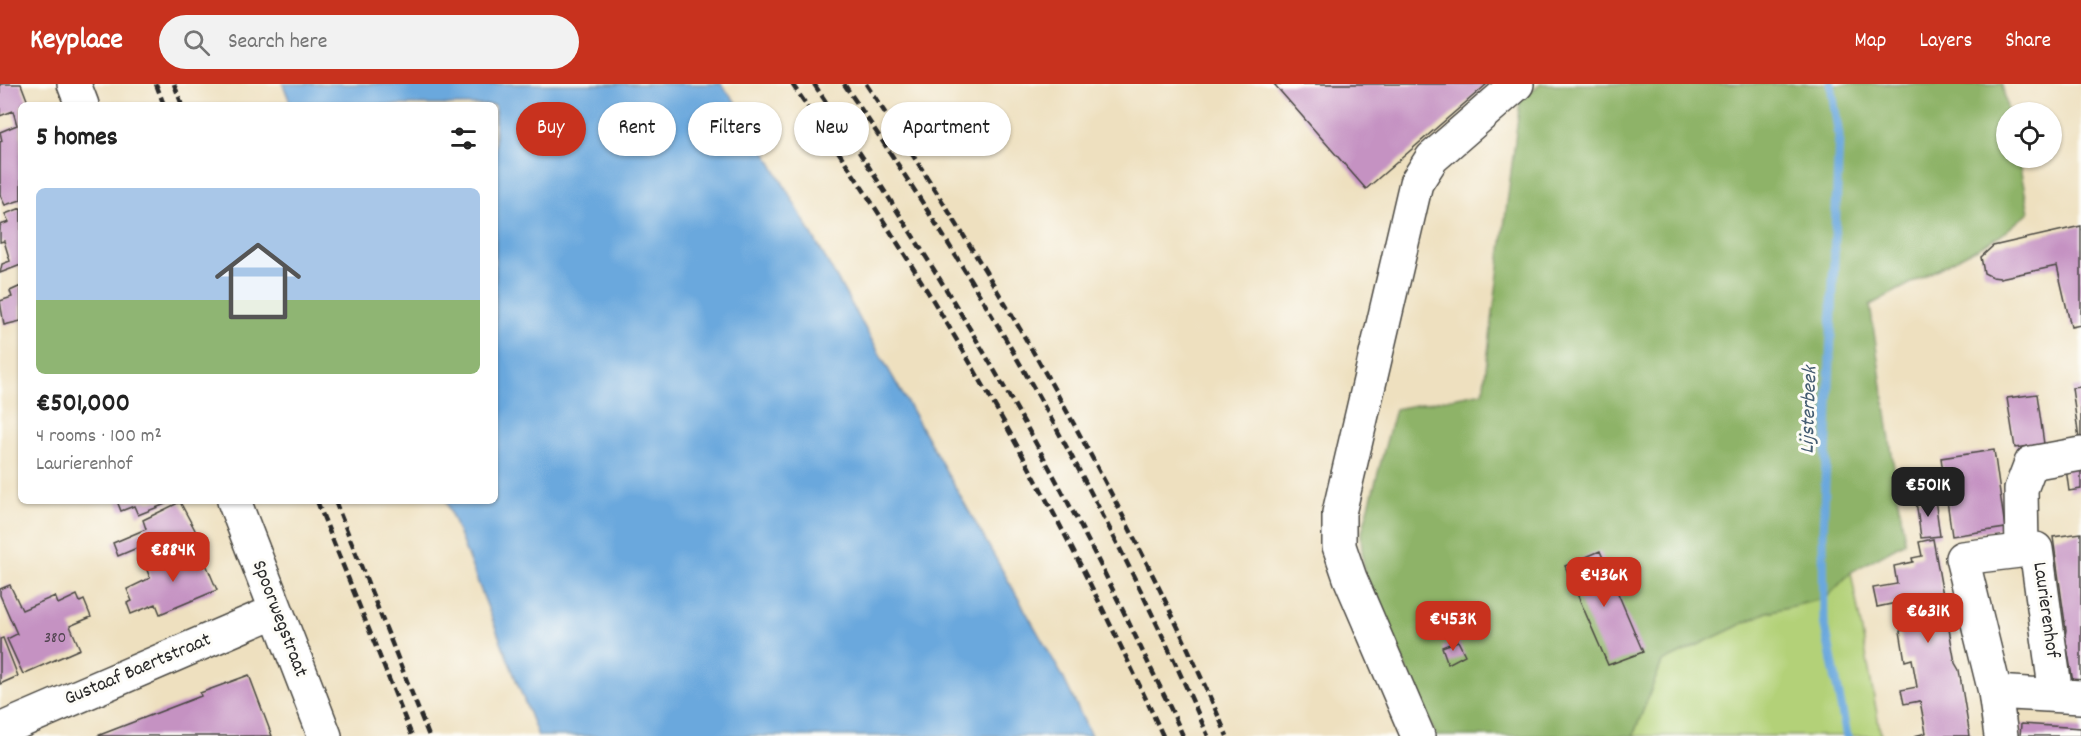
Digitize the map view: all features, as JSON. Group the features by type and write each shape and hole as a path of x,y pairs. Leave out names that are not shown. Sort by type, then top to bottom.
{"street":[{"path":"74,84 81,102"},
{"path":"1419,736 1350,578 1340,546 1340,513 1416,183 1432,158 1516,84"},
{"path":"2022,550 2021,489 2031,463 2081,454"},
{"name":"Spoorwegstraat","path":"235,504 325,736"},
{"name":"Laurierenhof","path":"2036,549 2069,696 1995,692 1962,558 2022,550 2036,549"},
{"name":"Gustaaf Baertstraat","path":"0,730 276,611"},
{"path":"1995,692 2001,736"}],"green space":[{"path":"1541,84 2002,84 2006,102 1996,102 1996,168 2020,168 2029,212 2000,236 1870,305 1905,542 1851,572 1826,598 1767,612 1662,662 1633,736 1436,736 1364,572 1361,536 1395,409 1483,392 1520,101"},
{"path":"1851,572 1881,736 1633,736 1662,662 1767,612 1826,598"}],"water":[{"path":"283,84 721,84 736,102 688,102 688,156 767,156 1063,677 1091,736 538,736 447,504 498,504 498,102 290,102"}],"building":[{"path":"0,84 21,84 28,102 18,102 18,201 5,205 0,195 0,142 2,141 0,132 17,125 13,111 0,116"},
{"path":"1274,84 1487,84 1366,189"},
{"path":"18,209 18,266 0,273 2,264 10,261 4,241 0,242 0,225 9,222 5,214"},
{"path":"2081,226 2081,325 2071,327 2057,266 2000,278 1984,273 1981,257 1993,246"},
{"path":"18,287 18,322 4,325 0,301 12,297 10,291"},
{"path":"2081,387 2081,439 2079,439 2072,388"},
{"path":"2037,394 2044,444 2015,448 2007,398"},
{"path":"1994,450 2005,528 1952,536 1941,458"},
{"path":"2081,459 2081,489 2069,491 2065,461"},
{"path":"1935,499 1940,536 1921,538 1916,501"},
{"path":"118,504 166,504 138,515 134,506 121,511"},
{"path":"176,504 181,504 195,530 195,536 147,554 144,545 118,556 113,543 146,529 143,520"},
{"path":"2081,533 2081,687 2074,688 2053,537"},
{"path":"1933,539 1970,736 1914,736 1926,733 1920,701 1904,704 1901,690 1917,687 1912,659 1905,661 1900,631 1906,629 1901,602 1877,607 1873,588 1897,584 1894,566 1913,562 1912,558 1922,556 1919,542"},
{"path":"198,545 217,590 160,614 156,604 131,614 127,603 132,601 127,589 150,578 147,570"},
{"path":"1600,551 1643,652 1608,665 1565,566"},
{"path":"10,585 22,610 55,596 58,604 77,595 80,602 84,600 91,617 70,626 80,649 23,674 7,639 17,634 0,595 0,589"},
{"path":"3,638 18,676 0,684 0,639"},
{"path":"1458,641 1465,655 1448,664 1442,647"},
{"path":"249,675 272,736 97,736 201,696 200,693"},
{"path":"2021,724 2081,728 2081,736 2020,736"}],"waterway":[{"name":"Lijsterbeek","path":"1831,84 1839,136 1823,533 1824,621 1847,736"}],"railway":[{"path":"156,84 163,102"},
{"path":"174,84 181,102"},
{"path":"792,84 896,241 992,402 1081,567 1163,736"},
{"path":"814,84 946,289 1028,429 1104,573 1183,736"},
{"path":"844,84 946,241 995,320 1041,401 1129,566 1208,736"},
{"path":"866,84 967,241 1062,402 1149,567 1227,736"},
{"path":"318,504 412,736"},
{"path":"336,504 429,736"}]}
